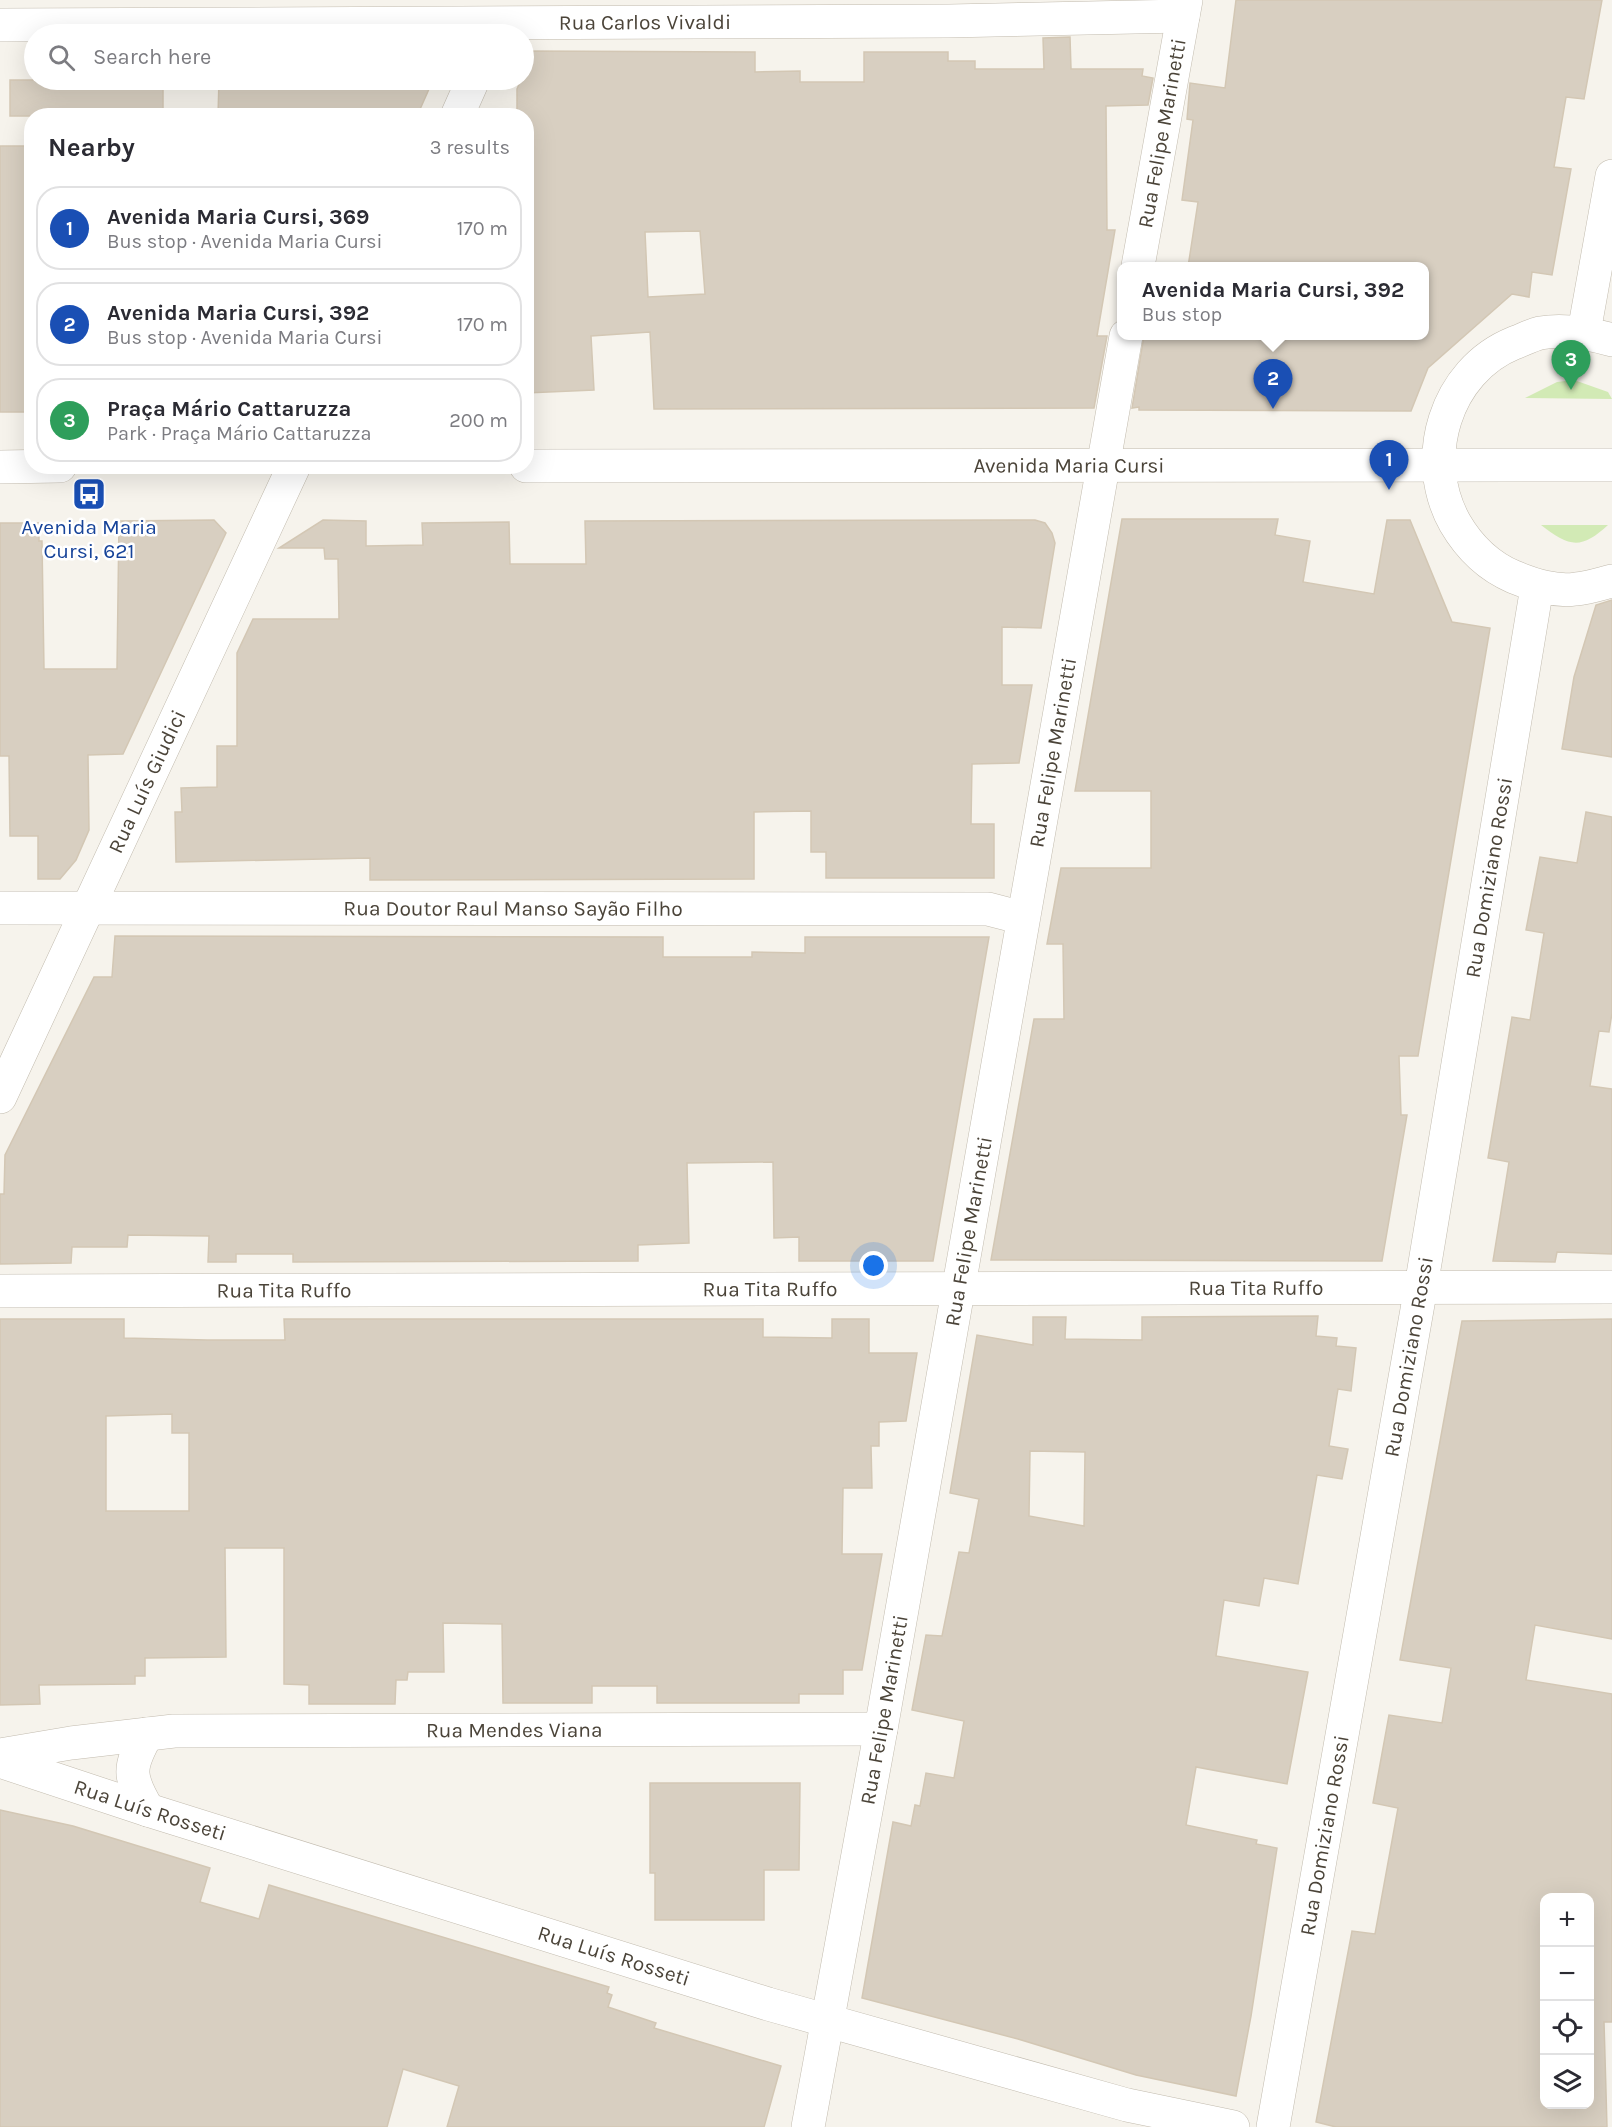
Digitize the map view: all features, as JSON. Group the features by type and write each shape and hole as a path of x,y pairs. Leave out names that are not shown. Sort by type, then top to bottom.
{"street":[{"name":"Rua Carlos Vivaldi","path":"84,24 501,19 937,22 1185,8"},
{"name":"Rua Felipe Marinetti","path":"1139,262 1185,8"},
{"name":"Rua Carlos Vivaldi","path":"0,25 24,25"},
{"path":"461,108 469,90"},
{"path":"1612,176 1598,336 1539,333 1497,350 1464,380 1443,419 1437,464 1445,505 1466,542 1498,570 1537,587 1575,590 1612,581"},
{"name":"Rua Felipe Marinetti","path":"808,2127 881,1729 1125,340"},
{"name":"Avenida Maria Cursi","path":"534,466 1612,465"},
{"path":"0,466 24,466"},
{"name":"Rua Luís Giudici","path":"0,1097 290,474"},
{"name":"Rua Domiziano Rossi","path":"1274,2127 1420,1287 1537,587"},
{"name":"Rua Doutor Raul Manso Sayão Filho","path":"0,908 988,909 1023,918"},
{"name":"Rua Tita Ruffo","path":"0,1291 1612,1287"},
{"name":"Rua Mendes Viana","path":"0,1755 174,1731 881,1729"},
{"path":"147,1734 135,1754 131,1770 135,1787 148,1810"},
{"name":"Rua Luís Rosseti","path":"0,1761 148,1810 768,2004 828,2019 1127,2105 1233,2127"}],"green space":[{"path":"1574,380 1608,392 1612,399 1525,398 1557,382"},
{"path":"1541,525 1608,525 1590,539 1575,543 1559,538"}],"building":[{"path":"1236,0 1602,0 1584,99 1566,97 1554,167 1571,169 1552,275 1532,272 1529,297 1512,294 1428,368 1411,411 1139,410 1139,407 1132,408 1143,340 1429,340 1429,262 1189,262 1198,202 1182,200 1193,120 1187,119 1190,83 1225,88"},
{"path":"1070,37 1071,69 1143,69 1142,76 1153,78 1148,105 1106,106 1107,230 1115,230 1097,336 1107,336 1094,408 654,409 650,332 591,336 594,390 534,393 534,108 517,108 517,90 534,90 534,51 755,52 755,72 800,71 800,82 864,82 864,52 948,52 948,61 975,61 975,69 1044,69 1043,38","holes":["700,231 705,294 648,297 645,232"]},
{"path":"10,80 24,80 24,90 163,90 163,108 24,108 24,116 10,116"},
{"path":"219,90 429,90 421,108 218,108"},
{"path":"0,146 24,146 24,412 0,412"},
{"path":"1122,519 1278,519 1275,535 1310,541 1303,582 1374,594 1387,520 1410,520 1452,622 1490,628 1418,1056 1399,1056 1401,1115 1407,1115 1382,1261 991,1260 1034,1019 1064,1019 1063,944 1047,944 1061,868 1151,868 1151,791 1075,791"},
{"path":"214,520 226,533 123,754 88,755 89,830 76,860 60,879 38,879 38,836 10,836 9,756 0,756 0,523 39,523 39,541 42,541 44,669 117,669 119,521"},
{"path":"323,520 366,521 366,546 423,545 422,523 509,522 510,564 586,564 585,521 1035,520 1045,523 1055,543 1041,628 1002,627 1002,685 1032,685 1019,763 972,764 971,824 994,824 994,878 826,878 826,852 811,852 811,811 754,812 754,879 370,880 370,858 176,862 175,812 182,812 181,788 217,787 217,746 237,746 237,653 253,619 339,619 338,559 325,559 324,548 279,548"},
{"path":"1612,600 1612,757 1562,749 1574,677 1596,605"},
{"path":"1586,812 1612,817 1612,1013 1609,1032 1599,1031 1590,1086 1612,1089 1612,1254 1557,1252 1555,1262 1493,1261 1509,1162 1488,1158 1512,1017 1530,1020 1544,933 1526,930 1540,857 1577,863"},
{"path":"115,936 663,937 663,957 752,957 752,952 805,953 805,937 989,937 933,1261 799,1261 799,1237 774,1238 773,1162 687,1163 689,1243 638,1245 638,1261 293,1262 293,1254 236,1254 236,1262 208,1262 209,1236 128,1235 127,1247 72,1247 71,1263 0,1264 0,1194 4,1194 5,1155 94,977 112,977"},
{"path":"1318,1316 1316,1336 1337,1338 1336,1346 1356,1348 1351,1391 1338,1389 1329,1446 1348,1449 1342,1479 1317,1475 1298,1584 1264,1578 1259,1606 1224,1600 1216,1656 1308,1672 1287,1784 1196,1767 1186,1825 1257,1840 1256,1844 1277,1848 1236,2096 1136,2075 1018,2039 862,1998 893,1822 911,1826 915,1805 920,1806 926,1773 954,1778 964,1721 912,1710 926,1635 942,1636 959,1552 969,1553 979,1499 950,1493 977,1335 1033,1345 1033,1317 1066,1317 1065,1339 1142,1340 1142,1317","holes":["1030,1451 1085,1452 1084,1526 1029,1516"]},
{"path":"0,1319 124,1319 124,1338 285,1340 284,1319 763,1319 763,1337 832,1338 832,1319 869,1319 869,1353 917,1353 906,1421 879,1422 879,1446 871,1446 872,1488 843,1488 842,1554 882,1554 862,1670 843,1670 843,1694 799,1694 799,1703 657,1703 657,1686 592,1686 592,1703 503,1703 502,1624 443,1623 444,1672 408,1672 407,1680 396,1680 395,1704 309,1704 309,1685 284,1684 284,1548 225,1548 226,1657 145,1658 145,1676 135,1676 135,1684 39,1685 40,1704 0,1705","holes":["172,1414 172,1433 189,1433 189,1511 106,1511 106,1416"]},
{"path":"1612,1319 1612,1639 1535,1625 1526,1680 1612,1694 1612,2022 1604,2022 1607,2127 1336,2127 1316,2122 1352,1931 1375,1934 1398,1808 1373,1803 1389,1715 1442,1723 1451,1668 1400,1660 1462,1321"},
{"path":"650,1783 800,1783 799,1870 764,1870 764,1920 655,1920 655,1873 650,1873"},
{"path":"0,1810 73,1826 210,1868 200,1902 259,1919 269,1885 609,1987 607,1993 612,1995 608,2007 656,2023 654,2028 781,2066 764,2127 447,2127 459,2086 403,2069 387,2127 0,2127"}],"place":[{"name":"Praça Mário Cattaruzza","path":"1571,390"},
{"name":"Avenida Maria Cursi, 392","path":"1273,409"},
{"name":"Avenida Maria Cursi, 369","path":"1389,490"},
{"name":"Avenida Maria Cursi, 621","path":"89,494"}]}
